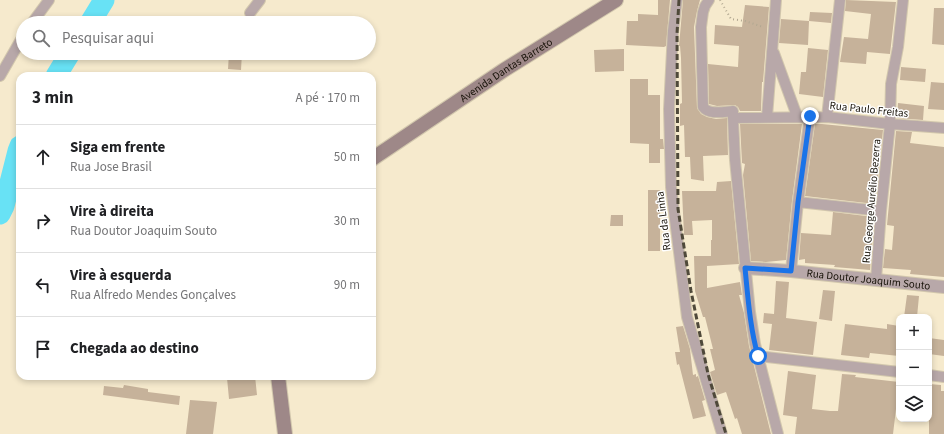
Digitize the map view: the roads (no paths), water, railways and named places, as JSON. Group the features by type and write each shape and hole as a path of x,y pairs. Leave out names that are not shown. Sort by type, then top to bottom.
{"main road":[{"name":"Avenida Dantas Barreto","path":"376,156 504,70 616,0"},
{"path":"278,380 285,434"}],"street":[{"path":"37,16 49,0"},
{"path":"250,13 260,0"},
{"name":"Rua da Linha","path":"677,0 673,31 669,109 671,187 687,316 722,434"},
{"path":"709,0 705,6 701,23 703,107 707,111 711,112 733,111 735,160 750,312 755,344 778,434"},
{"path":"767,117 773,49 772,33 776,0"},
{"path":"827,117 840,0"},
{"name":"Rua George Aurélio Bezerra","path":"876,280 890,124 891,84 898,47 903,0"},
{"path":"0,76 16,48"},
{"path":"773,49 796,116"},
{"path":"791,271 798,202 810,116"},
{"name":"Rua Paulo Freitas","path":"733,118 810,116 944,128"},
{"path":"798,202 881,211"},
{"name":"Rua Doutor Joaquim Souto","path":"745,268 791,271 944,287"},
{"path":"758,356 896,372"},
{"path":"932,375 944,377"}],"waterway":[{"path":"94,16 104,0"},
{"path":"58,72 66,60"},
{"path":"0,214 4,206 16,159"}],"railway":[{"path":"679,0 677,34 678,209 691,291 708,374 726,434"}]}
